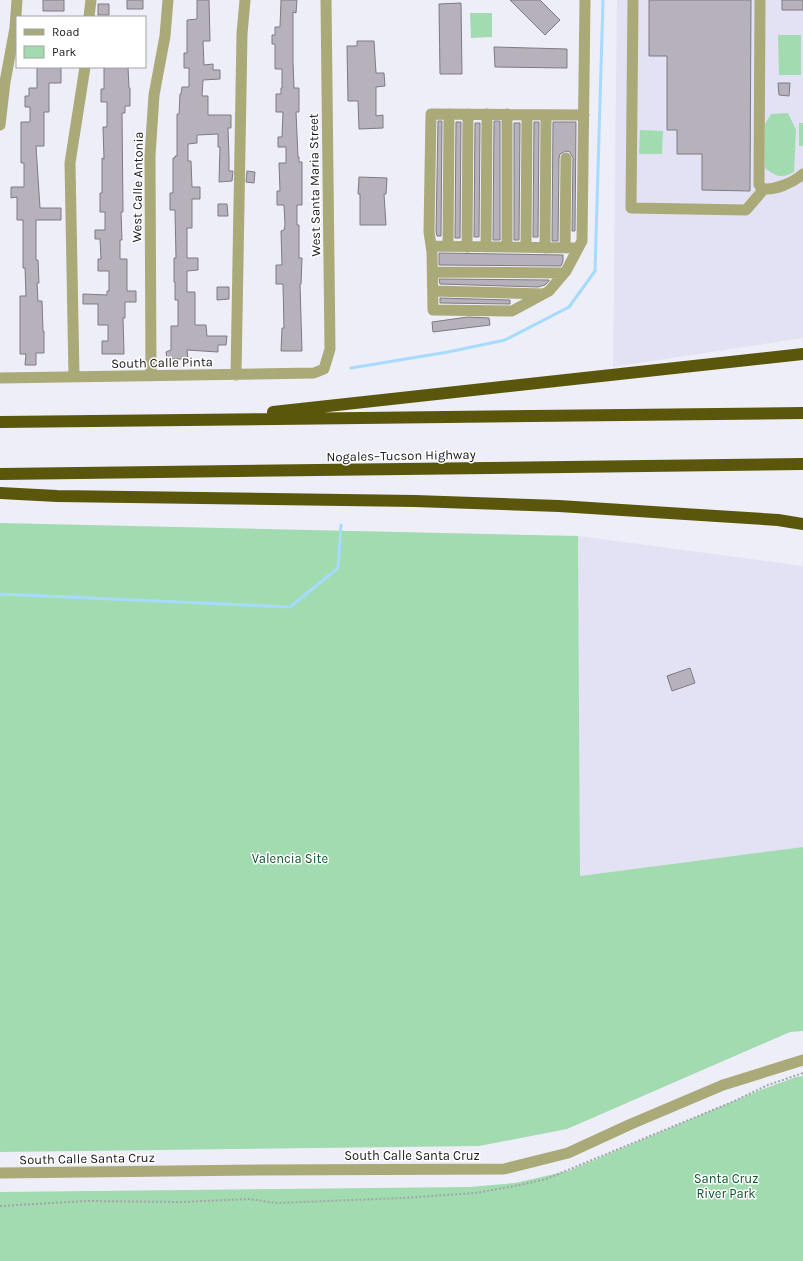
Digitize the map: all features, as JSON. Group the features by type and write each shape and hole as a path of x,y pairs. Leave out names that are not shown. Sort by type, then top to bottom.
{"highway":[{"path":"203,420 799,355"},
{"path":"0,422 803,413"},
{"name":"Nogales–Tucson Highway","path":"0,474 803,464"},
{"path":"0,493 57,496 415,501 559,506 778,520 803,524"},
{"path":"778,520 803,517"}],"street":[{"path":"0,125 5,82 15,28 17,0"},
{"path":"89,16 91,0"},
{"name":"West Calle Antonia","path":"151,376 150,156 154,95 165,36 168,0"},
{"path":"236,375 242,42 245,0"},
{"name":"West Santa Maria Street","path":"324,369 330,349 326,0"},
{"path":"584,115 431,114 429,232 433,272 433,310 512,311 549,291 564,273 582,241 584,115 585,0"},
{"path":"632,0 631,208 746,210 764,189 787,184 803,174"},
{"path":"760,0 759,184 761,188 764,189"},
{"path":"74,377 70,163 85,68"},
{"path":"448,246 449,114"},
{"path":"467,246 468,114"},
{"path":"486,247 487,114"},
{"path":"507,114 507,247"},
{"path":"526,247 527,115"},
{"path":"545,248 546,115"},
{"path":"565,248 566,158"},
{"path":"431,246 578,248"},
{"path":"433,272 564,273"},
{"path":"433,291 543,294"},
{"name":"South Calle Pinta","path":"0,378 314,373 324,369"},
{"name":"South Calle Santa Cruz","path":"0,1172 504,1169 568,1153 631,1124 723,1085 803,1060"}],"shaded area":[{"path":"617,0 803,0 803,338 613,367"},
{"path":"578,536 803,566 803,847 580,876"}],"green space":[{"path":"470,13 492,13 492,37 471,38"},
{"path":"778,35 801,35 801,75 779,75"},
{"path":"788,113 796,130 794,172 786,176 779,176 765,168 765,124 771,114"},
{"path":"799,123 803,123 803,146 799,146"},
{"path":"640,130 663,131 662,154 639,154"},
{"name":"Valencia Site","path":"0,523 578,536 580,876 803,847 803,1031 790,1032 567,1129 479,1146 0,1152"},
{"name":"Santa Cruz River Park","path":"803,1076 803,1261 0,1261 0,1192 469,1187 515,1183 568,1171 758,1091 796,1077"}],"building":[{"path":"43,0 64,0 64,11 43,11"},
{"path":"127,0 143,0 143,9 127,9"},
{"path":"197,0 209,0 210,41 203,41 204,65 213,64 213,70 220,70 220,79 203,80 202,96 208,96 208,115 231,115 231,128 228,128 229,171 233,171 232,181 219,182 220,147 218,147 218,134 197,135 197,143 188,144 188,161 191,161 192,187 200,187 200,199 192,199 192,228 187,228 187,258 198,258 198,270 187,271 187,292 195,292 195,325 206,325 207,336 227,336 226,345 218,345 218,352 187,350 188,359 167,359 166,352 171,350 171,326 178,326 178,300 175,300 174,282 174,258 176,258 175,210 170,210 170,193 173,193 173,158 177,156 177,114 179,114 180,94 182,87 189,87 189,68 184,68 184,53 187,53 187,20 197,19"},
{"path":"281,0 297,0 296,13 293,12 293,61 294,88 299,88 299,112 296,112 298,157 299,162 302,162 302,205 297,205 297,225 299,225 299,258 302,258 300,284 302,351 281,351 282,328 284,328 283,284 276,284 276,265 282,265 281,231 284,230 285,225 284,205 277,205 277,191 280,191 279,163 286,163 286,147 278,147 278,137 282,137 283,112 276,112 276,94 281,94 282,69 275,69 275,44 272,44 272,35 275,35 275,27 280,27"},
{"path":"510,0 540,0 560,20 545,35"},
{"path":"649,0 751,0 750,191 702,190 702,154 677,154 677,130 667,130 667,56 649,56"},
{"path":"782,0 803,0 803,10 782,10"},
{"path":"461,3 462,74 440,74 439,4"},
{"path":"98,4 109,4 109,15 98,15"},
{"path":"357,41 374,41 376,73 384,73 385,86 376,87 376,116 383,115 383,128 359,129 358,101 348,101 347,46 357,46"},
{"path":"494,47 567,49 567,68 495,67"},
{"path":"37,68 61,68 61,83 49,83 49,112 44,112 44,146 36,146 40,208 61,208 61,220 36,220 36,260 38,260 39,283 37,283 38,301 42,301 44,353 36,353 36,365 25,365 26,354 20,354 20,296 26,296 25,268 23,268 23,220 17,220 17,197 11,198 11,187 24,187 24,163 21,163 21,122 30,122 30,107 25,107 25,96 29,96 29,88 37,88"},
{"path":"104,68 128,68 130,106 125,106 125,113 122,113 123,212 121,212 122,240 120,240 120,259 127,259 127,291 136,291 136,302 125,302 125,318 123,318 124,354 102,354 102,341 108,341 108,325 98,325 98,304 83,304 83,294 107,295 107,291 109,291 109,271 98,271 98,259 101,259 100,239 95,239 95,230 105,230 105,212 100,212 100,193 102,193 102,158 104,159 103,127 107,127 107,102 101,102 101,89 104,89"},
{"path":"778,83 790,83 789,96 779,95"},
{"path":"438,121 442,121 441,236 437,236 436,232"},
{"path":"494,121 500,121 500,240 493,240"},
{"path":"456,122 461,122 460,238 455,238"},
{"path":"534,122 539,122 538,237 533,237"},
{"path":"553,122 576,122 575,231 572,231 573,158 570,152 566,151 560,154 559,158 558,241 552,241"},
{"path":"475,123 480,123 479,237 474,237"},
{"path":"514,123 520,123 519,240 514,240"},
{"path":"247,171 255,172 254,183 246,182"},
{"path":"359,177 387,178 386,194 384,194 386,225 360,225 360,194 358,194"},
{"path":"218,204 227,204 228,216 218,216"},
{"path":"439,253 563,255 563,261 561,266 439,265"},
{"path":"439,279 549,281 545,285 538,287 440,284"},
{"path":"217,287 229,287 229,299 217,300"},
{"path":"440,298 510,300 510,304 440,303"},
{"path":"468,317 489,318 490,325 433,332 432,322"},
{"path":"690,668 695,683 672,691 667,676"}],"waterway":[{"path":"351,368 448,352 505,340 569,307 595,271 603,0"},
{"path":"0,594 290,607 338,568 341,525"}]}
